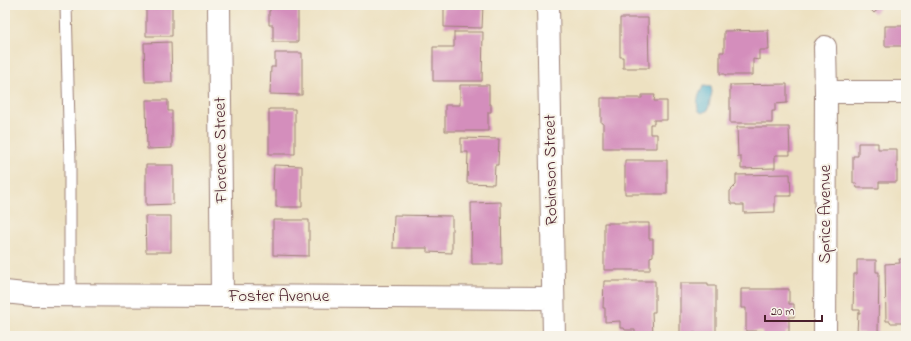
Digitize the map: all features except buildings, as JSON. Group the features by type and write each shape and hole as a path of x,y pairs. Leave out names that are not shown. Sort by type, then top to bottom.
{"street":[{"name":"Florence Street","path":"219,5 222,296"},
{"name":"Robinson Street","path":"548,5 554,336"},
{"name":"Sprice Avenue","path":"825,47 825,336"},
{"path":"826,92 906,92"},
{"name":"Foster Avenue","path":"5,292 33,295 70,296 553,298"}],"lane":[{"path":"66,5 70,163 70,296"}],"water":[{"path":"704,86 711,87 712,92 708,110 702,113 699,111 697,105 698,98"}]}
